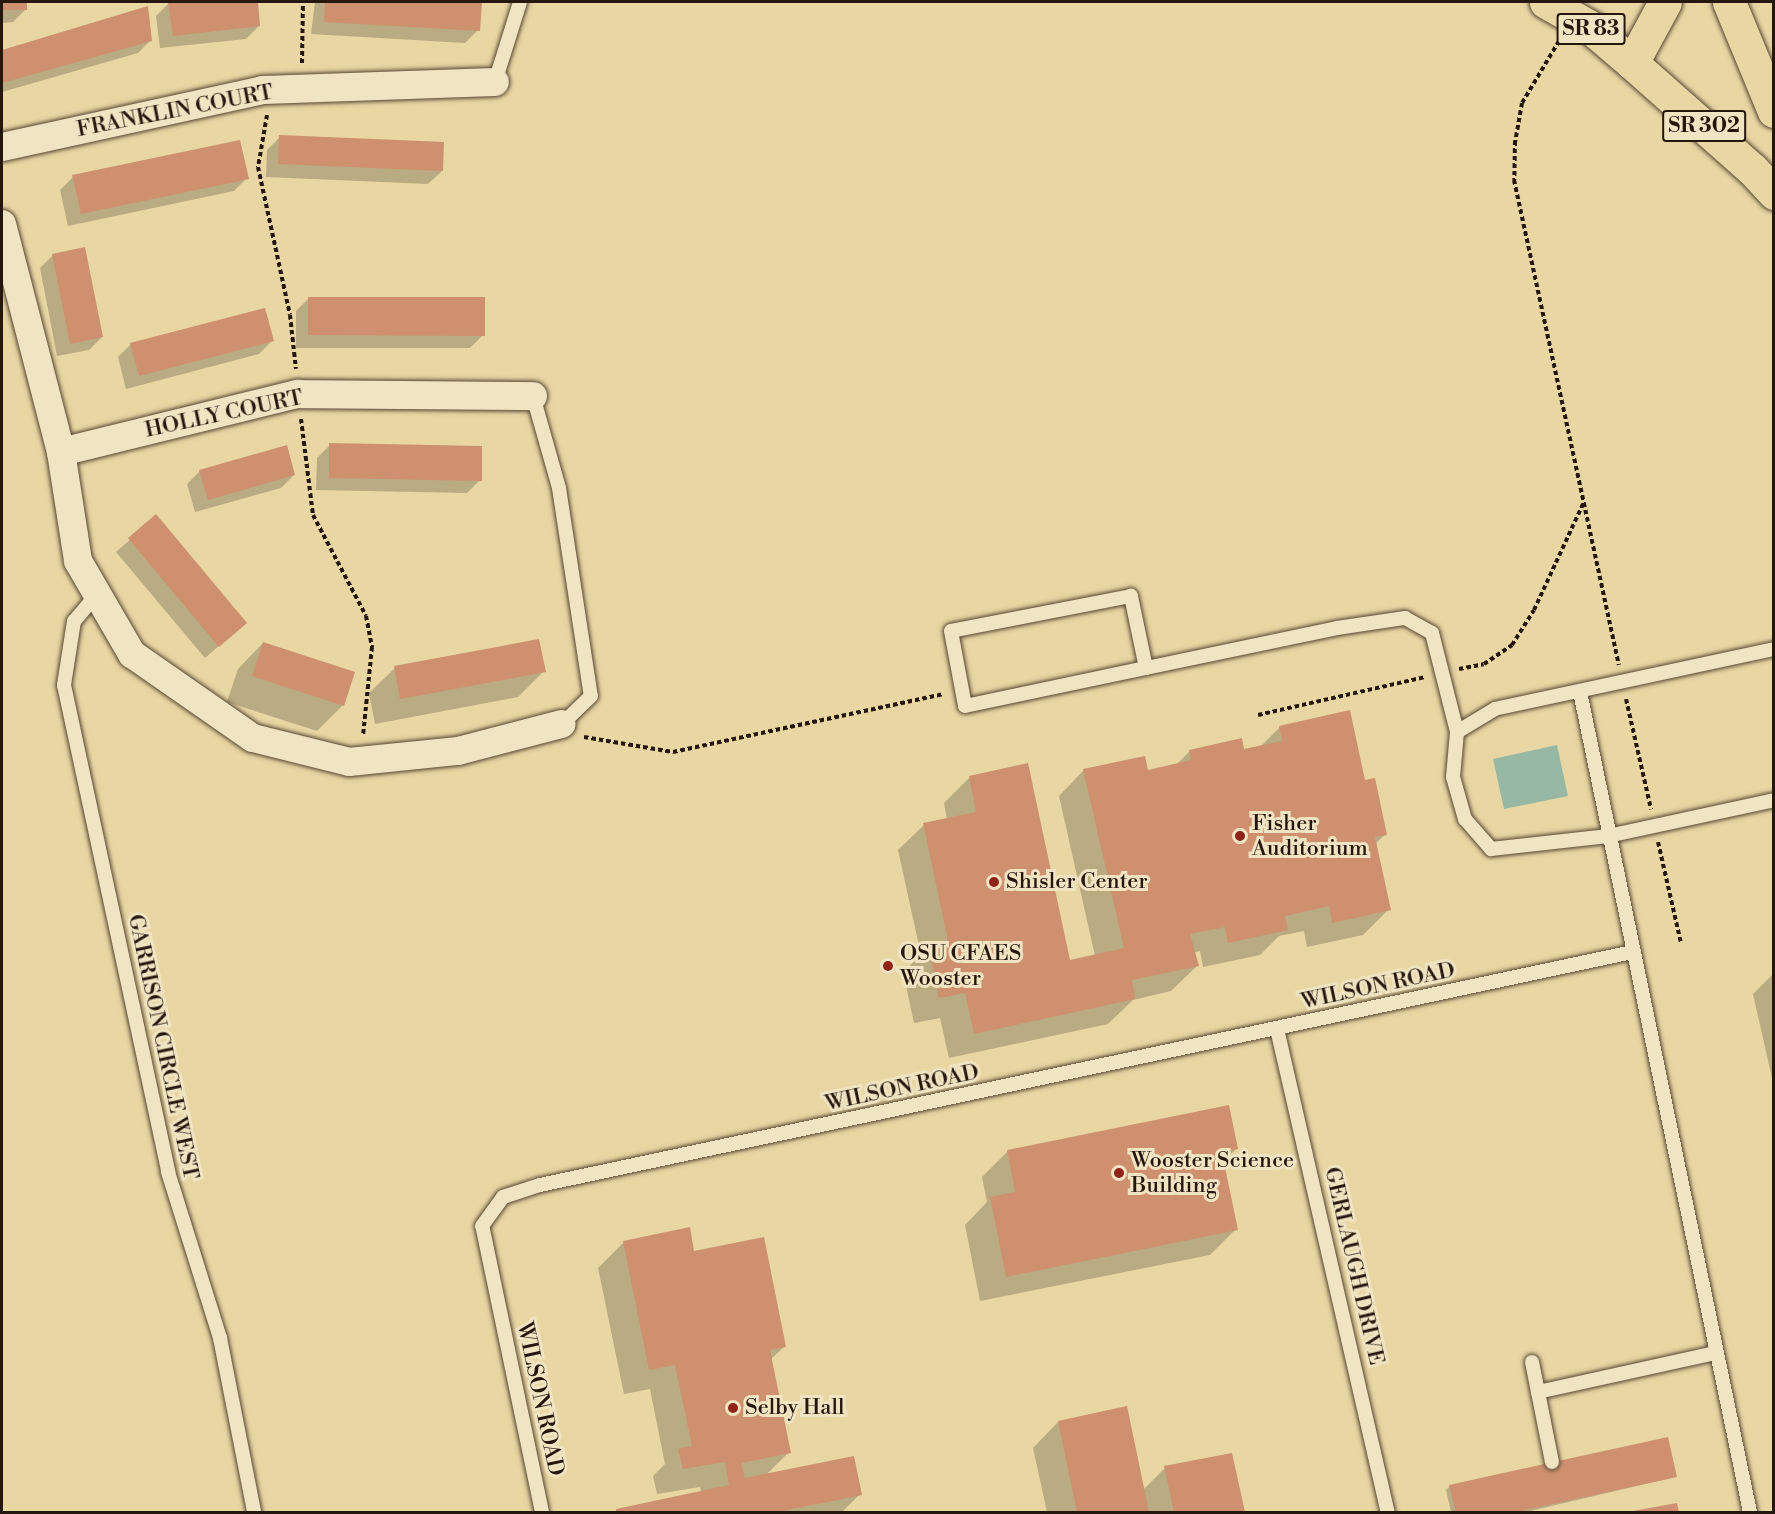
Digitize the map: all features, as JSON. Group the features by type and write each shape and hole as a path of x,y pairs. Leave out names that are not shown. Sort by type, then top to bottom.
{"main road":[{"name":"SR 83","path":"1546,2 1576,19 1632,63 1665,2"},
{"path":"1729,2 1773,111"},
{"name":"SR 302","path":"1632,63 1752,169 1773,193"}],"street":[{"name":"FRANKLIN COURT","path":"2,147 263,90 495,82"},
{"path":"2,224 61,452 78,561 132,654 254,738 349,762 458,751 562,724"},
{"name":"HOLLY COURT","path":"61,452 298,394 533,396"}],"lane":[{"path":"495,82 520,2"},
{"path":"533,396 559,488 591,696 562,724"},
{"name":"GARRISON CIRCLE WEST","path":"97,594 74,621 64,685 168,1172 220,1338 254,1512"},
{"path":"1146,668 1131,596 951,631 965,706 1337,628 1405,618 1432,633 1456,732 1453,777 1465,819 1491,849 1608,836 1773,800"},
{"path":"1456,732 1495,709 1773,649"},
{"path":"1580,692 1632,952 1750,1512"},
{"name":"WILSON ROAD","path":"542,1512 482,1227 503,1197 540,1185 1632,952"},
{"name":"GERLAUGH DRIVE","path":"1277,1029 1388,1512"},
{"path":"1538,1392 1716,1353"},
{"path":"1532,1362 1552,1462"}],"path":[{"path":"1576,19 1545,60 1522,103 1515,141 1514,180 1681,943"},
{"path":"562,724 587,739 673,752 962,690"}],"shaded area":[{"path":"1557,745 1568,796 1504,809 1493,759"}],"building":[{"path":"2,2 27,2 27,10 2,10"},
{"path":"168,2 258,2 260,26 173,36"},
{"path":"325,2 482,2 480,31 324,22"},
{"path":"148,6 152,41 2,83 2,50"},
{"path":"279,135 444,142 443,171 278,164"},
{"path":"240,140 249,179 81,214 72,175"},
{"path":"85,247 103,337 70,344 52,254"},
{"path":"308,297 485,297 485,336 308,335"},
{"path":"265,308 274,341 139,376 130,343"},
{"path":"329,443 482,446 482,481 329,478"},
{"path":"287,445 295,475 208,500 199,470"},
{"path":"156,514 247,623 219,647 128,538"},
{"path":"539,639 546,672 400,699 394,666"},
{"path":"263,642 355,672 344,706 252,676"},
{"name":"Fisher Auditorium","path":"1350,710 1365,780 1375,778 1387,835 1375,837 1391,910 1332,923 1329,906 1285,916 1288,930 1228,943 1225,927 1190,934 1199,966 1132,980 1135,999 974,1034 965,993 939,998 928,945 948,941 923,823 976,812 969,776 1028,763 1070,960 1124,948 1083,769 1145,756 1148,770 1191,760 1189,750 1242,738 1244,749 1282,741 1279,726"},
{"name":"Wooster Science Building","path":"1229,1105 1238,1149 1222,1153 1238,1230 1006,1277 990,1197 1015,1192 1007,1150"},
{"name":"Selby Hall","path":"690,1227 694,1251 764,1237 786,1347 770,1350 791,1453 741,1463 745,1478 854,1456 862,1495 778,1512 616,1512 616,1509 729,1485 725,1462 683,1469 678,1449 692,1446 675,1365 649,1370 623,1241"},
{"path":"1127,1406 1149,1512 1077,1512 1058,1421"},
{"path":"1668,1437 1677,1477 1516,1512 1456,1512 1449,1485"},
{"path":"1232,1453 1245,1512 1174,1512 1164,1466"},
{"path":"1677,1503 1679,1512 1633,1512 1633,1511"}],"place":[{"name":"Fisher Auditorium","path":"1240,836"},
{"name":"Shisler Center","path":"994,882"},
{"name":"OSU CFAES Wooster","path":"888,966"},
{"name":"Wooster Science Building","path":"1119,1173"},
{"name":"Selby Hall","path":"733,1408"}]}
